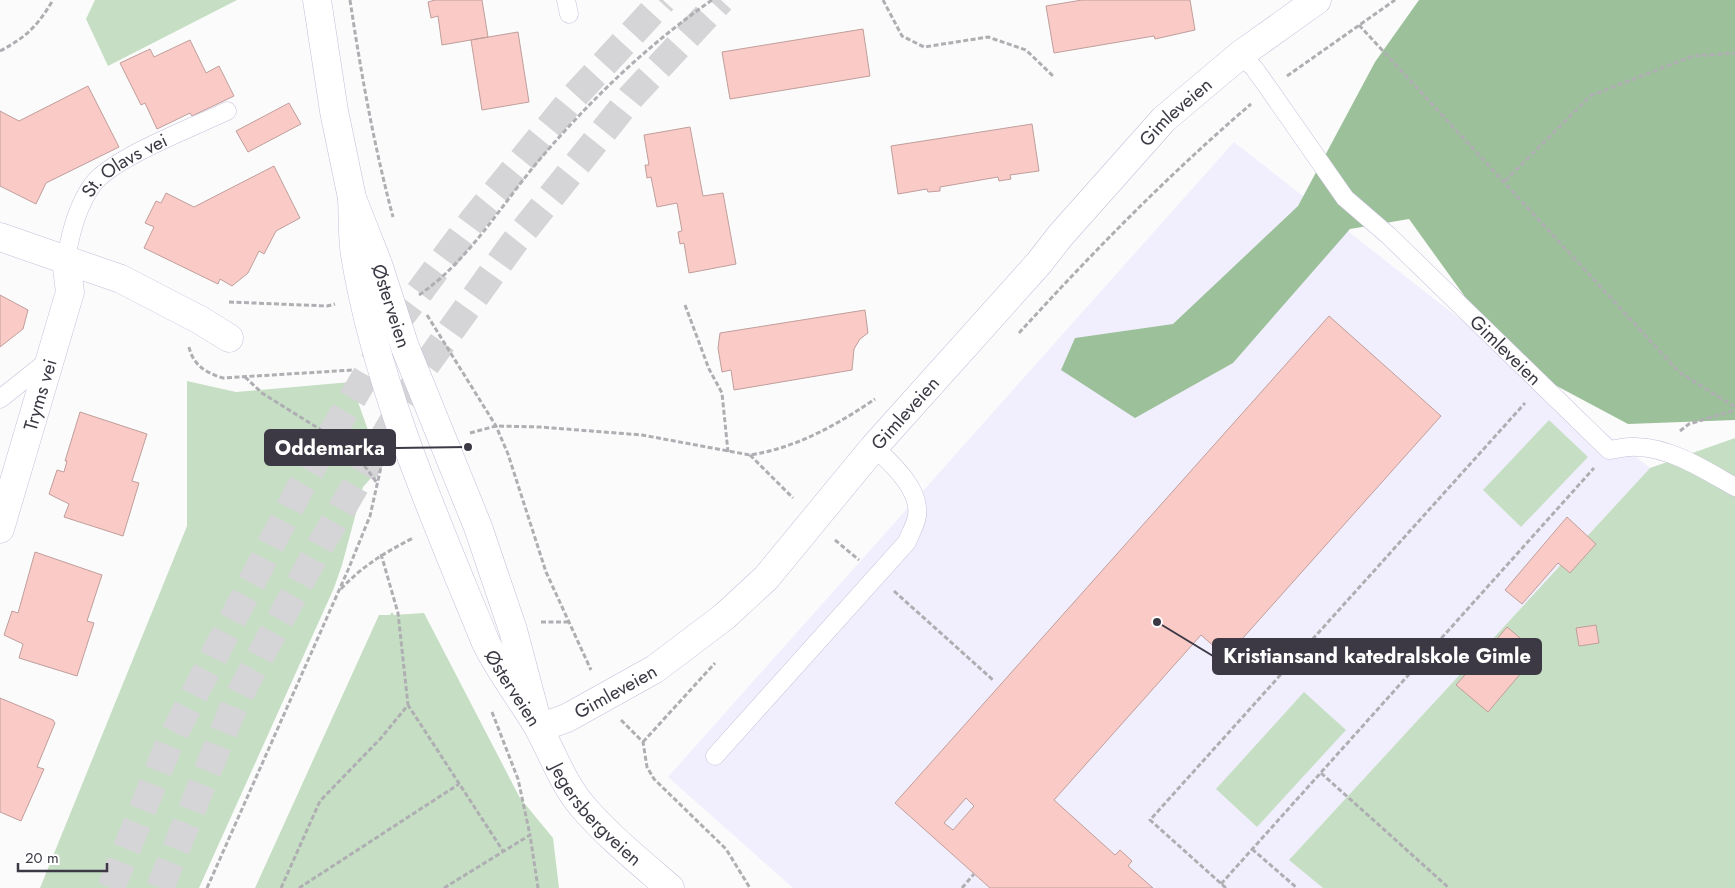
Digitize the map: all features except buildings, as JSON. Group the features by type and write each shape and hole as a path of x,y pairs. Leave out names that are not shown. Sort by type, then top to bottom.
{"street":[{"name":"Østerveien","path":"317,0 334,111 352,198 355,253 368,313 405,436 486,643 500,671 538,728"},
{"name":"Gimleveien","path":"538,728 567,718 656,669 724,616 766,578 874,447 1039,263 1060,236 1164,119 1240,56 1317,0"},
{"name":"Østerveien","path":"352,198 378,264 406,347 478,527 513,630 529,685 538,728"},
{"path":"0,237 121,279 200,320 230,338"},
{"name":"Tryms vei","path":"0,529 70,292 66,260"},
{"name":"Jegersbergveien","path":"538,728 547,749 582,806 612,837 670,888"}],"lane":[{"name":"Gimleveien","path":"1240,56 1254,68 1345,198 1389,236 1609,450"},
{"name":"St. Olavs vei","path":"66,260 69,238 75,218 93,184 124,160 227,111"},
{"path":"0,399 50,359"},
{"path":"715,756 907,542 918,515 912,490 894,466 874,447"},
{"path":"1609,450 1636,447 1657,450 1686,460 1735,486"}],"path":[{"path":"0,51 28,34 40,22 53,0"},
{"path":"350,0 360,70 381,171 395,224"},
{"path":"414,290 417,297 436,284 475,240 536,164 620,74 657,41 712,0"},
{"path":"883,0 902,36 924,47 988,37 1026,50 1054,77"},
{"path":"1018,334 1142,204 1210,140 1269,89 1395,0"},
{"path":"1359,25 1679,372 1735,408"},
{"path":"1504,181 1590,96 1693,56 1735,53"},
{"path":"221,301 327,306 343,303"},
{"path":"685,305 709,369 722,392 728,452"},
{"path":"425,312 496,426 508,454 546,572 595,678"},
{"path":"244,377 262,393 353,450 378,483"},
{"path":"1226,888 1150,820 1542,384"},
{"path":"466,434 496,426 540,427 642,435 728,452 750,454 766,452 809,438 849,417 882,395"},
{"path":"1657,450 1689,424 1735,408"},
{"path":"1221,884 1609,450"},
{"path":"750,454 795,500"},
{"path":"207,888 339,591 370,516 381,467"},
{"path":"829,534 993,680"},
{"path":"339,591 353,576 381,554 413,538"},
{"path":"827,546 834,538"},
{"path":"381,554 398,612 408,705 503,851"},
{"path":"532,622 568,622"},
{"path":"643,742 719,658"},
{"path":"280,888 320,801 381,738 408,705"},
{"path":"617,714 643,742 647,767 654,779 726,849 750,888"},
{"path":"1321,772 1449,888"},
{"path":"299,888 459,784"},
{"path":"444,888 530,834 538,888"},
{"path":"1252,849 1297,888"},
{"path":"962,888 974,874"}],"shaded area":[{"path":"1234,142 1650,468 1290,859 1323,888 793,888 668,777"}],"green space":[{"path":"95,0 237,0 108,66 86,19"},
{"path":"1419,0 1735,0 1735,420 1628,424 1512,362 1409,219 1350,229 1233,363 1135,418 1061,370 1075,338 1173,324 1298,206 1375,62"},
{"path":"187,381 236,392 351,382 381,467 363,487 334,588 199,888 40,888 187,526"},
{"path":"1549,420 1588,457 1521,527 1483,490"},
{"path":"1735,438 1735,888 1323,888 1289,860 1650,468"},
{"path":"392,612 394,615 424,613 520,798 553,838 559,888 255,888 379,615 390,615"},
{"path":"1304,692 1346,730 1257,827 1216,789"}],"tunnel":[{"path":"111,888 169,744 302,484 400,318 473,220 572,99 663,0"},
{"path":"160,888 236,701 320,546 426,365 513,244 631,97 721,0"}],"place":[{"name":"Oddemarka","path":"468,447"},
{"name":"Kristiansand katedralskole Gimle","path":"1157,622"}]}
